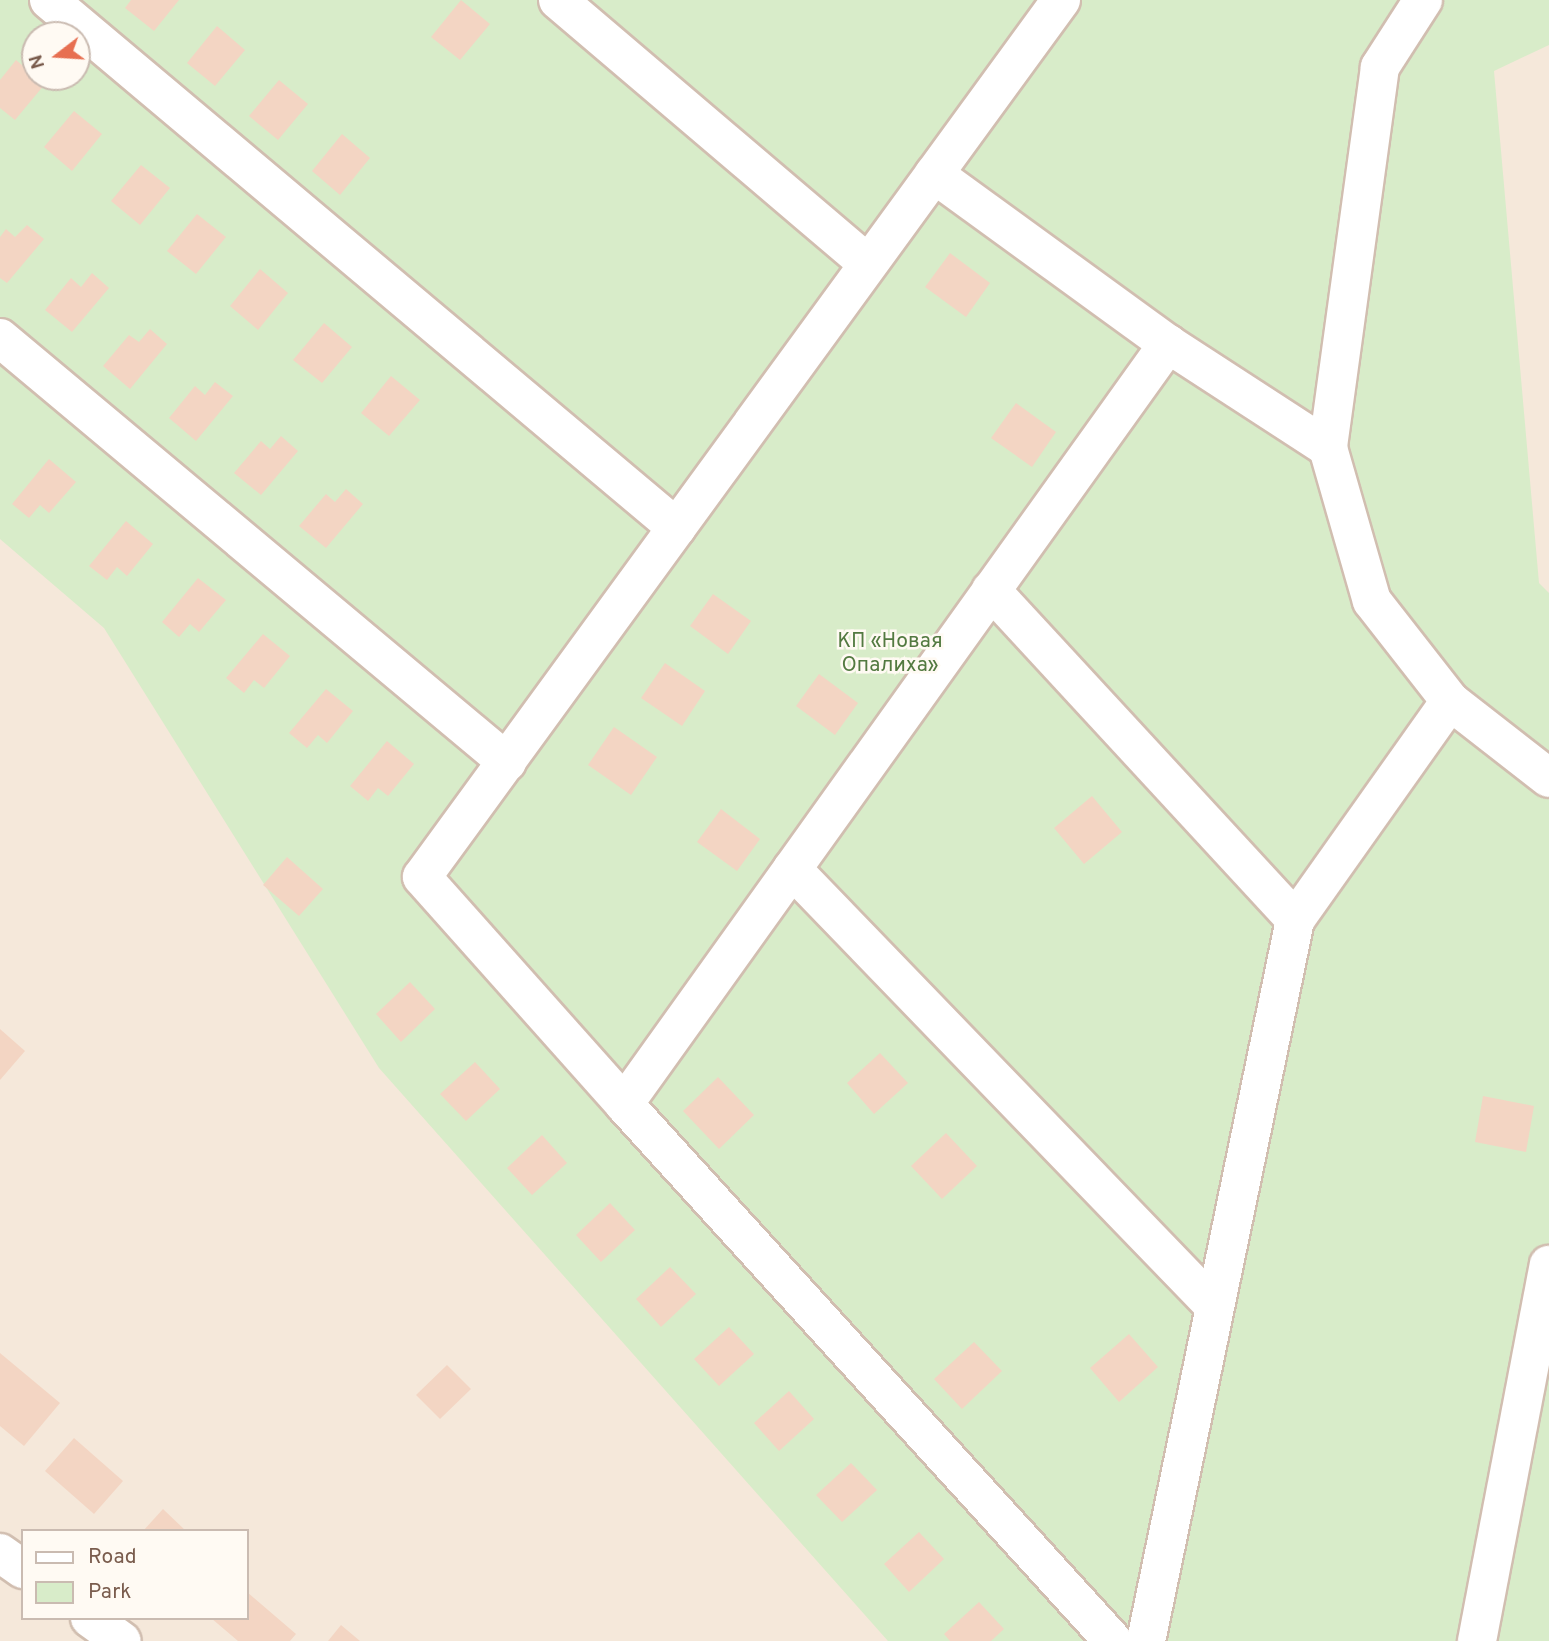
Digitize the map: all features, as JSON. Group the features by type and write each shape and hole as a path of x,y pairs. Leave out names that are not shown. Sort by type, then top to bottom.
{"street":[{"path":"49,0 677,528"},
{"path":"558,0 867,263"},
{"path":"1061,0 422,877 624,1104 1113,1641"},
{"path":"1423,0 1380,67 1328,448 1372,601 1450,701 1549,778"},
{"path":"934,174 1168,344 1328,448"},
{"path":"0,338 507,762"},
{"path":"624,1104 1168,344"},
{"path":"991,590 1294,920"},
{"path":"1146,1641 1294,920 1450,701"},
{"path":"792,869 1214,1306"},
{"path":"1477,1641 1549,1265"},
{"path":"0,1553 21,1568"},
{"path":"93,1620 122,1641"}],"shaded area":[{"name":"КП «Новая Опалиха»","path":"0,0 1549,0 1549,1641 0,1641"}],"green space":[{"name":"КП «Новая Опалиха»","path":"0,0 1549,0 1549,45 1494,71 1539,583 1549,593 1549,1641 888,1641 379,1068 104,628 0,539"}],"building":[{"path":"131,0 179,0 154,31 125,8"},
{"path":"461,0 490,24 460,60 431,37"},
{"path":"217,26 245,50 215,86 187,63"},
{"path":"16,60 21,64 21,91 39,91 15,120 0,108 0,80"},
{"path":"279,80 308,104 278,140 249,116"},
{"path":"74,111 102,134 72,171 44,147"},
{"path":"342,134 370,158 340,195 312,171"},
{"path":"141,165 170,188 140,225 111,201"},
{"path":"197,214 226,237 196,274 167,251"},
{"path":"27,225 44,239 7,283 0,278 0,237 6,229 15,237"},
{"path":"950,253 990,283 966,317 925,287"},
{"path":"260,269 288,293 258,330 230,306"},
{"path":"92,273 109,288 72,332 45,310 71,278 81,287"},
{"path":"324,323 352,347 322,383 293,360"},
{"path":"150,329 167,344 130,389 103,366 129,335 139,342"},
{"path":"391,376 420,400 389,436 361,413"},
{"path":"215,382 233,396 196,441 169,418 195,386 205,395"},
{"path":"1016,403 1056,432 1032,467 991,438"},
{"path":"281,436 298,451 261,495 234,473 261,441 270,449"},
{"path":"49,459 76,482 49,513 40,505 29,518 12,504"},
{"path":"346,489 363,504 326,548 299,526 326,494 335,502"},
{"path":"126,521 153,544 127,576 117,567 107,580 89,566"},
{"path":"198,578 226,600 199,632 190,624 179,637 162,622"},
{"path":"713,594 751,621 728,654 690,626"},
{"path":"263,634 290,656 264,688 254,680 244,693 226,678"},
{"path":"665,663 705,691 682,726 641,698"},
{"path":"819,674 858,703 835,735 796,706"},
{"path":"326,689 353,711 327,743 318,735 307,748 289,733"},
{"path":"614,727 657,757 631,795 588,765"},
{"path":"387,741 414,764 388,796 378,788 368,801 350,786"},
{"path":"1092,796 1122,832 1084,864 1054,828"},
{"path":"721,809 760,839 737,871 697,842"},
{"path":"287,857 323,889 299,916 263,885"},
{"path":"410,982 435,1009 401,1042 376,1014"},
{"path":"0,1029 25,1051 0,1080"},
{"path":"880,1053 908,1083 874,1114 847,1083"},
{"path":"475,1062 500,1089 466,1121 440,1094"},
{"path":"718,1077 754,1115 719,1149 683,1111"},
{"path":"1483,1096 1534,1106 1526,1152 1475,1142"},
{"path":"946,1133 977,1166 942,1199 911,1166"},
{"path":"542,1135 567,1163 532,1195 507,1168"},
{"path":"610,1203 635,1230 601,1262 576,1235"},
{"path":"670,1267 696,1294 661,1327 636,1299"},
{"path":"729,1327 754,1354 719,1386 694,1359"},
{"path":"1129,1334 1158,1367 1119,1402 1090,1368"},
{"path":"974,1342 1002,1371 962,1409 934,1379"},
{"path":"0,1353 60,1403 24,1446 0,1426"},
{"path":"447,1365 471,1389 440,1419 416,1395"},
{"path":"789,1391 814,1419 779,1451 754,1423"},
{"path":"74,1438 123,1481 94,1514 45,1471"},
{"path":"851,1463 877,1490 842,1522 816,1495"},
{"path":"163,1509 184,1529 145,1529"},
{"path":"919,1532 944,1559 909,1592 884,1564"},
{"path":"248,1593 296,1634 290,1641 238,1641 213,1620 248,1620"},
{"path":"979,1602 1004,1629 991,1641 950,1641 944,1634"},
{"path":"341,1625 360,1641 328,1641"}]}
